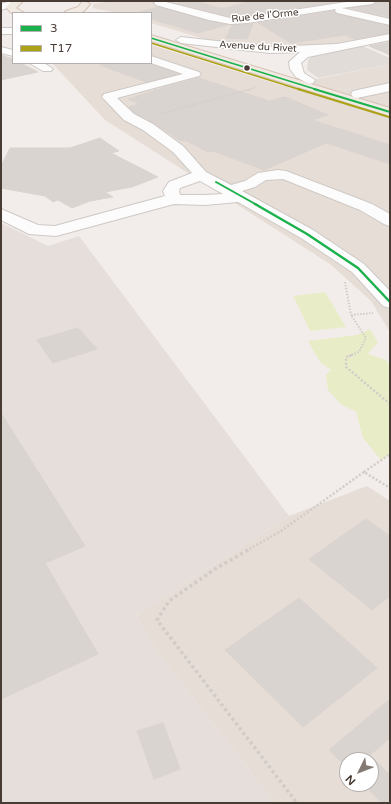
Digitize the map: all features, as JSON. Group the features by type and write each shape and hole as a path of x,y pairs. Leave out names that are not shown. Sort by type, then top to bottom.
{"main road":[{"path":"71,12 96,1"},
{"path":"16,4 11,7 13,10 18,12"},
{"path":"152,31 390,105"},
{"path":"152,38 390,112"}],"street":[{"name":"Rue de l'Orme","path":"159,3 213,18 230,21 372,1"},
{"path":"302,3 347,11 390,22"},
{"path":"1,7 16,4"},
{"path":"1,13 16,4"},
{"path":"325,8 338,14 390,27"},
{"path":"1,31 12,31"},
{"name":"Avenue du Rivet","path":"309,80 300,75 296,69 295,62 298,58 313,51 390,37"},
{"name":"Avenue du Rivet","path":"181,40 270,50 335,47"},
{"path":"152,59 196,74 108,97 133,119 178,149 202,175 306,234 358,268 390,302"},
{"path":"37,64 47,69"},
{"path":"152,71 171,65"},
{"path":"139,76 159,84"},
{"path":"357,94 390,87"},
{"path":"1,214 35,230 56,231 154,203 174,199 205,200 236,194 256,179 263,176 278,174 286,175 377,212 390,221"},
{"path":"174,199 171,191 174,185 202,175"}],"path":[{"path":"133,119 257,88"},
{"path":"358,268 343,276 351,315 366,338 359,352 346,356 346,367 390,404"},
{"path":"351,315 374,312"},
{"path":"297,803 157,620 169,601 215,569 281,531 390,454"},
{"path":"364,472 390,488"}],"shaded area":[{"path":"114,1 390,1 390,40 325,52 242,45 204,39 152,23 152,12 112,12 93,8 93,4"},
{"path":"152,45 283,86 390,64 390,332 371,301 330,264 105,120 53,64 152,64"},
{"path":"360,45 390,58 390,64 318,78 307,70 308,60 314,55"},
{"path":"1,223 48,246 79,236 289,516 136,615 157,652 275,803 1,803"},
{"path":"367,486 390,501 390,803 275,803 157,652 136,615 289,516"}],"green space":[{"path":"325,292 346,327 310,331 293,296"},
{"path":"370,329 378,342 368,354 386,360 390,366 390,454 381,460 363,438 356,412 341,404 328,390 326,375 331,370 320,362 308,341 357,335"}],"building":[{"path":"195,1 219,8 225,8 251,1 343,1 247,16 230,16 177,3"},
{"path":"378,1 390,1 390,17 350,8 372,5"},
{"path":"159,7 227,25 198,33 152,19 152,12 139,12"},
{"path":"334,11 337,14 390,26 390,33 354,39 345,35 291,43 258,23"},
{"path":"253,24 247,39 226,38 232,25"},
{"path":"390,42 390,55 369,46"},
{"path":"1,55 12,59 12,64 23,64 38,72 1,80"},
{"path":"152,64 178,74 146,82 100,65"},
{"path":"199,78 269,101 284,97 288,98 328,115 312,120 390,145 390,164 326,143 264,170 213,151 208,152 187,141 179,140 154,123 135,113 129,107 140,104 128,99"},
{"path":"100,138 119,151 111,153 158,177 132,187 105,192 113,197 90,201 72,208 58,200 53,202 45,196 1,188 1,166 10,148 70,148"},
{"path":"78,328 97,349 53,363 37,340"},
{"path":"1,413 85,546 45,563 98,654 1,699"},
{"path":"366,519 390,536 390,596 372,610 309,559"},
{"path":"299,598 377,668 303,727 225,650"},
{"path":"390,699 390,738 374,752 339,752 339,760 329,750"},
{"path":"163,723 180,769 154,779 137,731"},
{"path":"379,764 390,775 390,803 382,803 371,792 379,792"}],"transit line":[{"name":"3","path":"152,38 390,112"},
{"name":"T17","path":"152,43 389,117"},
{"name":"3","path":"216,182 307,234 358,268 390,302"}]}
